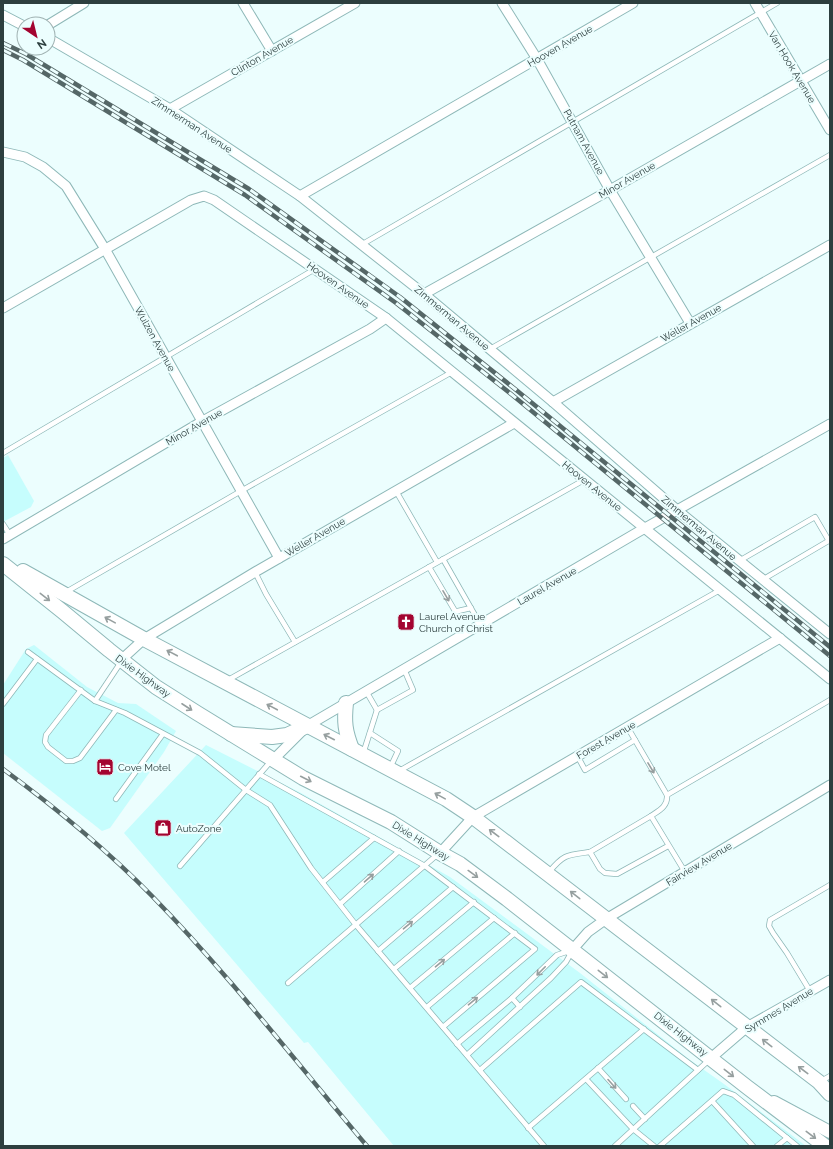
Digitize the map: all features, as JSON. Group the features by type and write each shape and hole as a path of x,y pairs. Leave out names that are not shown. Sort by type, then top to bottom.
{"main road":[{"path":"3,560 144,639 446,799 473,817 747,1027 824,1079 830,1094"},
{"name":"Dixie Highway","path":"3,564 156,687 302,778 391,822 460,864 573,949 747,1087"},
{"path":"346,703 344,722 347,735 357,752"},
{"path":"230,734 272,737 287,735 307,726"},
{"path":"747,1087 826,1146"}],"street":[{"path":"56,20 84,3"},
{"path":"243,3 272,51"},
{"name":"Clinton Avenue","path":"170,109 355,3"},
{"name":"Putnam Avenue","path":"502,3 537,59 610,190 690,323"},
{"name":"Hooven Avenue","path":"300,196 633,3"},
{"name":"Van Hook Avenue","path":"755,3 830,130"},
{"path":"3,15 16,22"},
{"name":"Zimmerman Avenue","path":"56,43 170,109 300,196 424,294 553,402 676,510 830,634"},
{"name":"Minor Avenue","path":"424,294 830,64"},
{"name":"Wulzen Avenue","path":"3,152 25,157 31,160 66,186 105,249 201,422 279,558"},
{"name":"Hooven Avenue","path":"3,308 191,200 204,196 214,200 386,318 644,529"},
{"name":"Weller Avenue","path":"553,402 830,245"},
{"name":"Minor Avenue","path":"6,537 201,422 370,329 386,318"},
{"name":"Weller Avenue","path":"122,660 144,639 255,572 514,423"},
{"name":"Laurel Avenue","path":"272,760 307,726 676,510 830,424"},
{"path":"644,529 830,680"},
{"name":"Forest Avenue","path":"440,853 473,817 780,638"},
{"name":"Fairview Avenue","path":"573,949 588,932 606,919 830,785"},
{"name":"Symmes Avenue","path":"711,1058 747,1027 830,980"},
{"path":"824,1079 830,1091"},
{"name":"Dixie Highway","path":"747,1087 830,1132"}],"lane":[{"path":"362,245 777,3"},
{"path":"490,349 830,155"},
{"path":"3,453 315,269"},
{"path":"63,594 241,491 452,372"},
{"path":"225,682 584,480"},
{"path":"396,491 437,562"},
{"path":"739,561 815,517 830,540 762,580"},
{"path":"3,524 6,537"},
{"path":"443,559 480,624"},
{"path":"429,567 455,611 458,612 471,608"},
{"path":"255,572 266,594 295,642"},
{"path":"393,771 720,590"},
{"path":"28,652 95,701 125,713 200,753 246,790 270,805 311,868 356,925 544,1146"},
{"path":"3,704 37,659"},
{"path":"95,701 122,660"},
{"path":"357,752 370,733 377,710 413,690 404,669"},
{"path":"81,690 46,735 45,742 48,747 66,761 73,761 80,758 116,710"},
{"path":"366,691 377,710"},
{"path":"667,795 830,700"},
{"path":"548,874 565,856 590,852 651,816 666,805 668,799 667,795 628,728"},
{"path":"370,733 398,751 393,771"},
{"path":"116,799 164,734"},
{"path":"578,757 585,770 635,740"},
{"path":"180,866 272,760"},
{"path":"259,774 424,866 535,949 443,1026"},
{"path":"651,816 685,872"},
{"path":"323,882 374,838"},
{"path":"590,852 600,869 605,873 617,874 668,846"},
{"path":"340,904 399,851"},
{"path":"288,983 440,853"},
{"path":"810,991 787,953 772,933 769,926 770,920 830,885"},
{"path":"378,950 453,887"},
{"path":"394,969 474,902"},
{"path":"410,988 494,918"},
{"path":"427,1007 514,933"},
{"path":"457,1044 512,998 557,955 573,949"},
{"path":"467,1055 551,978 566,962 573,949"},
{"path":"480,1070 581,982 698,1070"},
{"path":"512,998 520,1007"},
{"path":"528,1128 644,1029"},
{"path":"615,1146 711,1058"},
{"path":"598,1068 626,1099"},
{"path":"586,1079 633,1129 654,1146"},
{"path":"660,1146 723,1091 734,1095 797,1146"},
{"path":"712,1101 753,1146"},
{"path":"632,1106 645,1119"},
{"path":"777,1146 787,1138"}],"shaded area":[{"path":"8,455 34,501 31,507 3,522 3,458"},
{"path":"34,645 87,687 118,703 136,704 176,731 164,752 110,828 102,831 3,753 3,685 26,649"},
{"path":"206,745 301,793 450,877 580,973 690,1060 806,1146 394,1146 308,1042 304,1043 124,833"}],"railway":[{"path":"3,43 26,54 249,189 400,297 515,389 830,647"},
{"path":"3,50 23,60 245,195 396,303 511,394 830,656"},
{"path":"3,769 80,830 117,862 152,896 262,1019 367,1146"}],"place":[{"name":"Laurel Avenue Church of Christ","path":"406,622"},
{"name":"Cove Motel","path":"105,767"},
{"name":"AutoZone","path":"163,828"}]}
